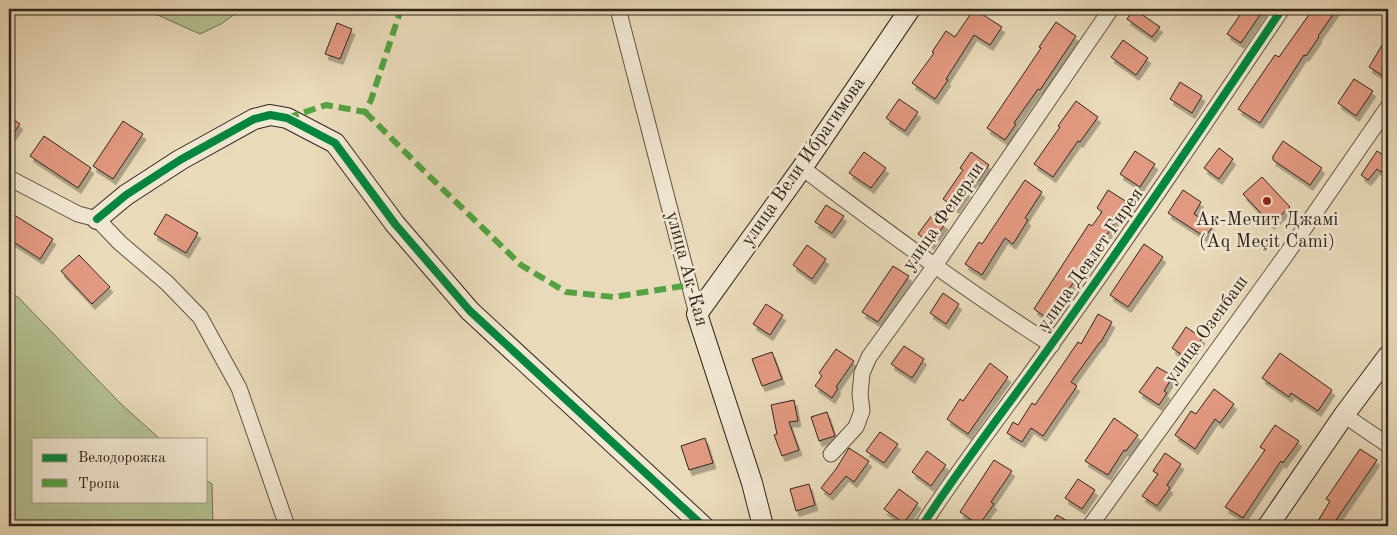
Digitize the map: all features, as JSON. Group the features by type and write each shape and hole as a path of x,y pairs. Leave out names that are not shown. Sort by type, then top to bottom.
{"street":[{"name":"улица Ак-Кая","path":"618,9 697,314 752,483 763,526"},
{"name":"улица Вели Ибрагимова","path":"697,314 802,168 910,9"},
{"name":"улица Фенерли","path":"831,454 856,427 862,411 860,394 862,373 869,357 934,267 1111,9"},
{"name":"улица Девлет Гирея","path":"922,526 1052,345 1178,164 1282,9"},
{"name":"улица Озенбаш","path":"1090,526 1282,260 1388,108"},
{"path":"97,219 126,195 180,160 254,119 270,116 287,118 336,143 395,224 470,311 703,526"},
{"path":"802,168 934,267 1052,345"},
{"path":"9,178 78,214 97,219 120,244 167,283 200,317 239,388 287,526"},
{"path":"1268,526 1344,415 1388,356"},
{"path":"1344,415 1388,445"}],"green space":[{"path":"144,9 242,9 221,24 200,34"},
{"path":"9,293 18,297 120,403 159,438 32,438 32,502 208,502 208,481 212,484 213,526 9,526"}],"building":[{"path":"974,9 1002,27 990,45 974,35 935,99 912,83 934,53 932,52 946,31 955,37"},
{"path":"1134,9 1160,27 1152,37 1127,19"},
{"path":"1244,9 1264,9 1241,43 1227,34"},
{"path":"1313,9 1337,9 1306,56 1304,55 1260,123 1238,109 1275,55 1279,57"},
{"path":"1056,22 1076,36 1040,90 1038,89 1014,123 1016,124 1005,140 987,128 1041,48 1039,47"},
{"path":"337,23 352,29 340,59 325,54"},
{"path":"1388,35 1388,79 1369,67"},
{"path":"1123,40 1148,58 1136,75 1111,57"},
{"path":"1354,79 1373,91 1356,116 1338,103"},
{"path":"1180,82 1202,96 1192,113 1170,99"},
{"path":"899,99 918,112 905,131 886,118"},
{"path":"1076,101 1098,117 1080,142 1078,141 1053,177 1034,164"},
{"path":"9,116 20,124 9,140"},
{"path":"123,121 143,134 113,179 93,166"},
{"path":"44,136 91,168 78,188 30,156"},
{"path":"1283,141 1322,168 1310,185 1273,160 1273,156"},
{"path":"1219,148 1233,159 1219,179 1204,168"},
{"path":"1135,151 1155,164 1140,187 1120,174"},
{"path":"1377,151 1388,158 1388,168 1384,174 1377,169 1368,180 1361,175"},
{"path":"864,152 886,168 871,188 849,173"},
{"path":"971,152 989,165 978,181 975,179 956,208 943,199 963,170 960,168"},
{"name":"Ак-Мечит Джамі (Aq Meçit Cami)","path":"1262,177 1290,207 1271,224 1243,194"},
{"path":"1025,180 1042,192 1025,218 1028,220 1013,244 1005,238 982,275 965,264 979,242 982,244"},
{"path":"1108,190 1127,202 1110,230 1048,319 1034,309 1089,224 1092,226 1102,212 1097,208"},
{"path":"1183,190 1201,202 1194,214 1213,226 1205,237 1168,213"},
{"path":"826,205 844,216 832,233 815,222"},
{"path":"166,214 198,233 186,253 154,234"},
{"path":"14,215 53,239 40,259 9,239 9,224"},
{"path":"932,215 945,224 931,244 918,234"},
{"path":"1144,244 1163,257 1128,307 1110,295"},
{"path":"807,245 826,259 812,279 793,265"},
{"path":"79,255 110,287 92,304 61,271"},
{"path":"893,266 909,276 878,322 862,312"},
{"path":"943,293 959,304 946,324 930,313"},
{"path":"766,304 783,315 770,335 753,324"},
{"path":"1098,314 1112,322 1101,342 1071,382 1077,386 1043,436 1031,428 1022,442 1007,433 1013,422 1018,425 1032,403 1035,405 1078,342 1081,344"},
{"path":"1186,327 1202,338 1188,359 1172,348"},
{"path":"904,346 924,359 912,378 891,364"},
{"path":"836,349 854,361 836,387 838,388 832,398 815,386 822,376 819,373"},
{"path":"772,352 782,379 762,386 752,359"},
{"path":"1280,353 1332,390 1318,411 1291,393 1289,397 1262,378"},
{"path":"990,363 1008,377 968,434 947,419 960,399 963,401"},
{"path":"1157,367 1173,376 1164,391 1167,393 1159,405 1139,392"},
{"path":"1214,389 1234,404 1220,423 1215,419 1195,449 1175,435 1191,411 1196,414"},
{"path":"794,400 798,421 789,422 799,450 782,456 774,435 777,434 771,405"},
{"path":"827,412 835,436 819,441 811,417"},
{"path":"1114,418 1138,435 1126,451 1124,450 1108,475 1085,461"},
{"path":"1275,425 1299,441 1283,463 1281,461 1243,518 1225,507 1265,450 1260,447"},
{"path":"880,432 898,444 884,463 866,451"},
{"path":"705,438 713,463 689,470 681,446"},
{"path":"849,448 869,461 854,482 846,476 830,495 821,488"},
{"path":"1360,449 1377,460 1332,526 1315,526 1330,501 1326,499"},
{"path":"927,451 946,465 931,486 912,472"},
{"path":"1165,453 1181,464 1167,485 1170,488 1157,506 1142,496 1158,474 1153,471"},
{"path":"994,460 1012,471 991,502 994,504 979,525 960,512"},
{"path":"1078,479 1095,490 1082,509 1065,498"},
{"path":"809,484 815,505 796,511 790,489"},
{"path":"899,489 918,503 904,523 884,509"},
{"path":"1057,515 1076,526 1050,526"}],"marked path":[{"path":"287,118 326,105 365,112 371,100 401,9"},
{"path":"365,112 521,265 566,292 614,297 689,285"}],"cycle path":[{"path":"922,526 1110,262 1282,9"},
{"path":"97,219 126,195 180,160 254,119 270,115 287,118 335,143 395,224 470,311 703,526"}],"place":[{"name":"Ак-Мечит Джамі (Aq Meçit Cami)","path":"1267,201"}]}
